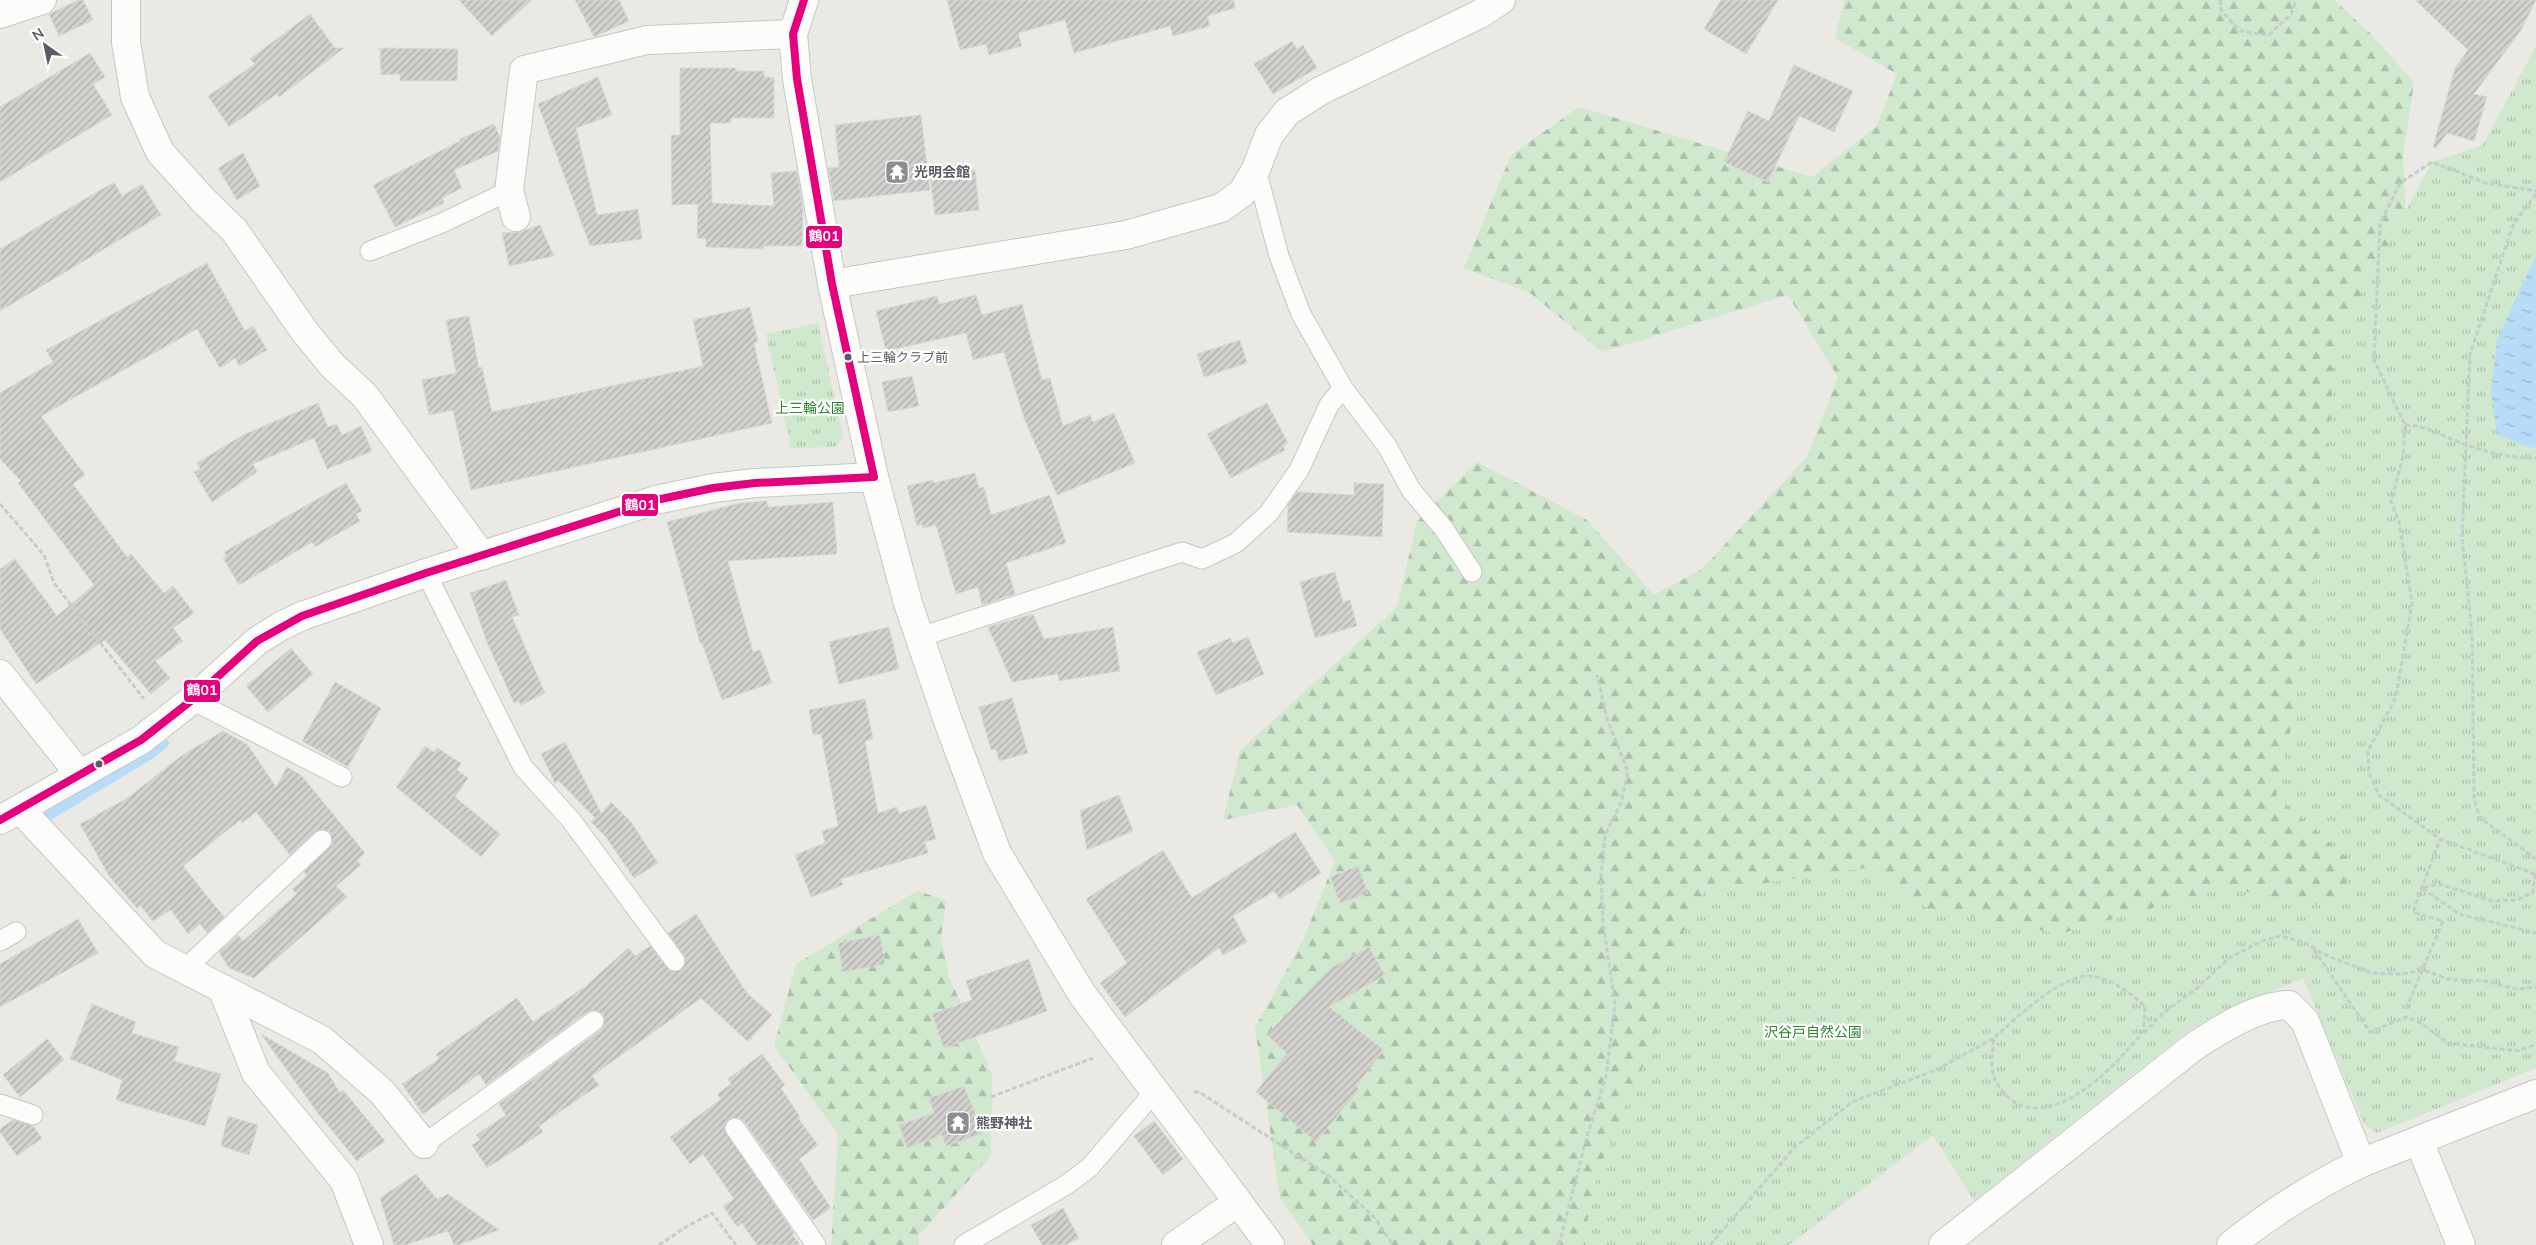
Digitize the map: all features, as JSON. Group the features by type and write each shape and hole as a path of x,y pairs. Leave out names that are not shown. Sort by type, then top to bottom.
{"street":[{"path":"0,14 42,0"},
{"path":"126,0 126,42 135,97 160,152 204,202 234,230 305,332 332,365 365,396 482,556"},
{"path":"804,0 793,34 797,79 832,284 874,477 908,603 948,721 997,852 1082,994 1156,1090 1270,1245"},
{"path":"832,284 1126,235 1221,208 1242,193 1256,169 1269,135 1287,112 1320,91 1480,14 1501,0"},
{"path":"516,218 509,191 524,70 647,40 793,34"},
{"path":"424,1144 382,1092 322,1040 186,968 155,954 10,814 141,740 164,724 258,641 281,626 302,616 426,573 656,500 703,490 754,483 874,477"},
{"path":"0,674 80,775"},
{"path":"222,988 256,1073 344,1180 369,1245"},
{"path":"1943,1245 2192,1048 2218,1030 2276,1005 2289,1005 2305,1021 2361,1163"},
{"path":"2231,1245 2288,1204 2361,1163 2536,1094"},
{"path":"2419,1141 2461,1245"},
{"path":"1176,1245 1238,1202"}],"lane":[{"path":"1256,169 1279,256 1301,314 1343,388 1386,446 1411,490 1444,529 1472,572"},
{"path":"370,251 442,223 509,191"},
{"path":"920,636 1182,552 1202,559 1236,543 1269,513 1289,485 1302,463 1329,405 1343,388"},
{"path":"426,573 523,767 571,820 675,961"},
{"path":"192,700 342,778"},
{"path":"186,968 322,840"},
{"path":"424,1144 594,1021"},
{"path":"964,1245 1089,1168 1156,1090"},
{"path":"0,1104 33,1115"},
{"path":"735,1128 816,1245"}],"path":[{"path":"2220,0 2221,10 2240,31 2269,35 2290,14 2296,0"},
{"path":"2536,859 2479,817 2474,797 2472,634 2462,534 2464,444 2470,354 2513,225 2536,192 2486,183 2432,162 2400,183 2380,224 2374,360 2405,425 2403,457 2391,501 2400,522 2412,603 2396,697 2368,751 2369,773 2379,795 2440,839 2536,873"},
{"path":"2405,425 2418,425 2464,444 2509,458 2536,458"},
{"path":"0,504 44,555 54,583 164,724"},
{"path":"1559,1245 1586,1140 1606,1076 1615,1004 1603,923 1601,875 1605,835 1621,803 1628,772 1608,719 1597,675"},
{"path":"2406,1009 2443,921 2413,912 2440,839"},
{"path":"2536,873 2536,882"},
{"path":"2422,888 2439,884 2493,901 2518,900 2533,892 2536,873"},
{"path":"2422,888 2459,914 2536,933"},
{"path":"2132,1044 2162,1014 2196,989 2229,958 2262,941 2280,936 2304,942 2312,949 2370,1032 2406,1018 2419,1022 2448,1042 2518,1051 2536,1044"},
{"path":"2312,949 2373,973 2400,974 2423,970 2451,980 2485,981 2517,989 2536,987"},
{"path":"1710,1245 1795,1147 1852,1102 1938,1069 1994,1038 2058,985 2088,976 2120,986 2145,1006 2143,1030 2116,1063 2069,1099 2050,1107 2032,1108 2012,1101 1998,1087 1991,1067 1994,1038"},
{"path":"991,1097 1123,1047"},
{"path":"1156,1090 1199,1092 1329,1176 1375,1218 1393,1245"},
{"path":"660,1245 686,1227 712,1213 736,1245"}],"green space":[{"path":"1844,0 2334,0 2371,34 2414,83 2403,156 2413,366 2450,783 2300,970 2185,927 1783,1245 1313,1245 1280,1198 1255,1028 1303,940 1335,861 1297,805 1223,820 1240,751 1397,607 1417,521 1477,462 1587,520 1654,595 1702,569 1807,457 1838,377 1788,295 1602,352 1530,293 1464,268 1511,155 1579,107 1812,177 1876,127 1897,74 1835,38"},
{"name":"沢谷戸自然公園","path":"2536,46 2536,255 2523,282 2531,448 2536,447 2536,1068 2377,1133 2364,1124 2303,978 2211,1017 2189,1030 1974,1201 1933,1135 1789,1245 1582,1245 1599,1169 1652,1046 1670,961 1702,893 1865,868 1925,907 2059,934 2224,888 2339,907 2351,861 2276,797 2291,725 2321,539 2336,340 2432,162 2483,145"},
{"name":"上三輪公園","path":"818,323 843,436 836,447 791,448 766,334"},
{"path":"917,891 946,900 941,938 949,976 992,1075 991,1156 918,1236 919,1245 831,1245 838,1134 774,1046 796,964"}],"water":[{"path":"2536,255 2536,447 2531,448 2497,434 2491,391 2497,340"}],"building":[{"path":"79,0 83,0 93,20 59,36 49,14"},
{"path":"459,0 532,0 492,36"},
{"path":"575,0 619,0 629,21 594,37"},
{"path":"947,0 1234,0 1235,8 1207,16 1210,26 1173,36 1170,26 1074,53 1065,20 1018,33 1022,46 989,55 986,44 960,50"},
{"path":"1721,0 1778,0 1746,54 1704,29"},
{"path":"2415,0 2536,0 2521,30 2474,94 2487,97 2474,141 2447,133 2436,148 2433,147 2455,68 2468,50"},
{"path":"310,14 335,48 344,48 279,97 277,94 229,127 208,96 255,64 250,59"},
{"path":"1292,41 1297,49 1303,45 1317,68 1273,94 1254,64"},
{"path":"380,48 458,49 457,81 400,81 400,74 381,75"},
{"path":"90,53 105,77 93,84 112,115 0,182 0,107"},
{"path":"1794,65 1853,91 1834,132 1799,116 1768,182 1724,162 1748,111 1769,121"},
{"path":"680,68 736,68 736,71 764,71 764,77 774,78 774,118 731,118 731,123 710,123 712,203 774,206 771,173 797,171 803,209 802,246 764,246 764,249 706,247 706,239 697,238 698,204 672,205 671,135 680,135"},
{"path":"598,77 612,115 576,128 597,215 638,209 642,239 590,246 538,104"},
{"path":"921,115 930,190 834,201 828,168 839,167 835,125"},
{"path":"494,124 500,137 498,151 454,170 462,188 442,198 444,203 395,227 373,185 460,141 460,139"},
{"path":"243,153 260,186 237,200 218,168"},
{"path":"975,170 979,210 935,215 930,175"},
{"path":"114,182 122,196 142,184 161,215 0,311 0,249"},
{"path":"540,225 554,256 509,266 502,233 520,232"},
{"path":"207,263 245,331 253,326 267,350 239,366 235,358 220,368 197,329 41,416 85,475 73,484 127,557 131,554 164,593 173,586 194,613 173,628 183,641 155,661 170,678 151,694 105,640 36,684 0,629 0,569 15,559 57,616 94,585 18,483 21,481 0,459 0,393 53,362 46,350"},
{"path":"976,295 982,315 1022,304 1042,380 1050,378 1063,426 1090,415 1093,422 1114,413 1135,463 1057,495 1024,418 1004,352 973,360 966,333 886,351 876,311 937,296 939,304"},
{"path":"750,307 758,342 754,343 772,423 471,490 453,410 429,415 422,380 456,373 446,320 469,316 479,368 482,367 492,412 703,366 693,320"},
{"path":"1240,340 1247,363 1204,377 1197,354"},
{"path":"912,376 919,406 888,412 882,382"},
{"path":"318,403 328,427 337,424 342,435 361,426 372,451 327,469 314,438 253,464 257,472 212,502 194,472 200,469 197,463 243,435"},
{"path":"1267,403 1288,443 1283,446 1285,450 1231,478 1207,434"},
{"path":"975,473 979,488 984,487 991,515 1050,495 1066,543 1006,563 1015,594 982,605 978,587 956,594 936,525 923,528 922,524 917,526 907,486 933,480 934,483"},
{"path":"346,483 362,511 356,514 360,521 315,547 312,542 239,585 223,558 227,556 224,552"},
{"path":"1354,483 1384,484 1382,537 1287,532 1288,505 1297,492 1354,495"},
{"path":"767,501 768,507 833,502 837,554 728,561 753,652 760,650 772,683 722,700 702,643 700,643 667,522 740,503"},
{"path":"1335,572 1343,602 1350,600 1357,626 1315,638 1300,582"},
{"path":"506,580 519,615 512,617 545,693 521,705 518,701 514,703 487,642 470,593"},
{"path":"1033,614 1044,639 1113,627 1120,671 1059,681 1058,674 1012,682 988,627"},
{"path":"889,627 899,669 839,684 829,642"},
{"path":"1248,637 1264,674 1216,695 1197,652 1230,638 1233,643"},
{"path":"291,648 313,674 268,712 246,686"},
{"path":"335,682 381,708 348,767 302,741"},
{"path":"1012,698 1028,753 999,761 996,749 991,750 979,707"},
{"path":"865,699 873,739 865,741 878,813 897,807 899,813 926,805 936,839 925,842 928,853 841,879 843,885 811,897 795,855 825,843 822,831 838,826 821,734 813,735 809,710"},
{"path":"223,731 248,745 276,787 287,767 301,775 365,853 357,860 361,865 336,886 347,897 254,978 229,968 219,952 238,935 243,941 297,894 292,889 307,876 304,872 333,844 330,832 320,829 290,855 256,812 242,823 240,820 183,866 224,917 207,933 200,924 188,934 171,910 153,921 140,905 137,908 109,876 80,824 126,799 184,754"},
{"path":"565,742 601,813 611,802 631,822 658,863 634,878 605,836 591,822 595,818 559,781 555,783 541,754"},
{"path":"425,746 434,752 437,748 461,763 457,770 468,778 455,797 500,834 481,857 396,787"},
{"path":"1119,795 1133,831 1087,850 1080,811"},
{"path":"1295,832 1321,873 1280,899 1274,891 1233,916 1247,942 1223,955 1219,948 1125,1017 1100,983 1127,963 1086,899 1163,850 1192,898"},
{"path":"1358,866 1368,893 1340,903 1330,877"},
{"path":"696,914 747,993 772,1015 748,1042 701,998 592,1076 599,1085 539,1126 543,1132 487,1168 472,1145 480,1140 476,1135 506,1115 499,1104 601,1030 605,1020 603,1014 593,1010 587,1012 486,1085 479,1074 423,1114 402,1084 439,1059 436,1054 517,998 533,1022 586,986 628,948 635,956 650,946 670,971 681,970 686,959 668,933"},
{"path":"78,919 98,953 0,1007 0,964"},
{"path":"880,935 885,964 843,972 838,943"},
{"path":"1369,947 1385,975 1329,1007 1384,1050 1356,1086 1359,1089 1316,1142 1256,1092 1287,1053 1267,1035 1329,969"},
{"path":"1029,959 1047,1011 944,1048 932,1014 972,1000 966,981"},
{"path":"92,1004 136,1022 132,1033 179,1047 174,1061 221,1074 205,1126 116,1100 122,1080 70,1059"},
{"path":"261,1034 328,1073 340,1093 343,1090 385,1141 357,1161 317,1112"},
{"path":"47,1039 64,1060 20,1097 3,1075"},
{"path":"762,1054 785,1085 781,1088 800,1117 798,1118 818,1145 799,1159 831,1208 813,1220 744,1121 739,1118 729,1119 724,1129 794,1233 792,1234 800,1245 757,1245 742,1223 737,1227 723,1206 734,1199 703,1154 690,1164 670,1137 721,1099 717,1094 731,1084 728,1079"},
{"path":"964,1086 983,1133 946,1146 942,1135 907,1148 899,1125 934,1113 929,1098"},
{"path":"228,1116 258,1125 249,1155 221,1146"},
{"path":"13,1120 33,1126 42,1138 17,1156 0,1132 0,1129"},
{"path":"1154,1121 1183,1159 1163,1175 1134,1136"},
{"path":"416,1174 437,1199 448,1194 499,1230 458,1245 454,1245 448,1231 405,1245 394,1245 380,1198"},
{"path":"1063,1208 1079,1238 1065,1245 1042,1245 1031,1225"}],"waterway":[{"path":"46,817 149,755 164,743"}],"transit line":[{"name":"鶴01","path":"0,820 141,740 192,700 257,641 302,616 426,573 656,500 713,488 755,483 874,477 832,284 797,79 793,34 804,0"}],"place":[{"name":"光明会館","path":"897,172"},
{"name":"上三輪クラブ前","path":"848,357"},
{"name":"熊野神社","path":"958,1123"}]}
